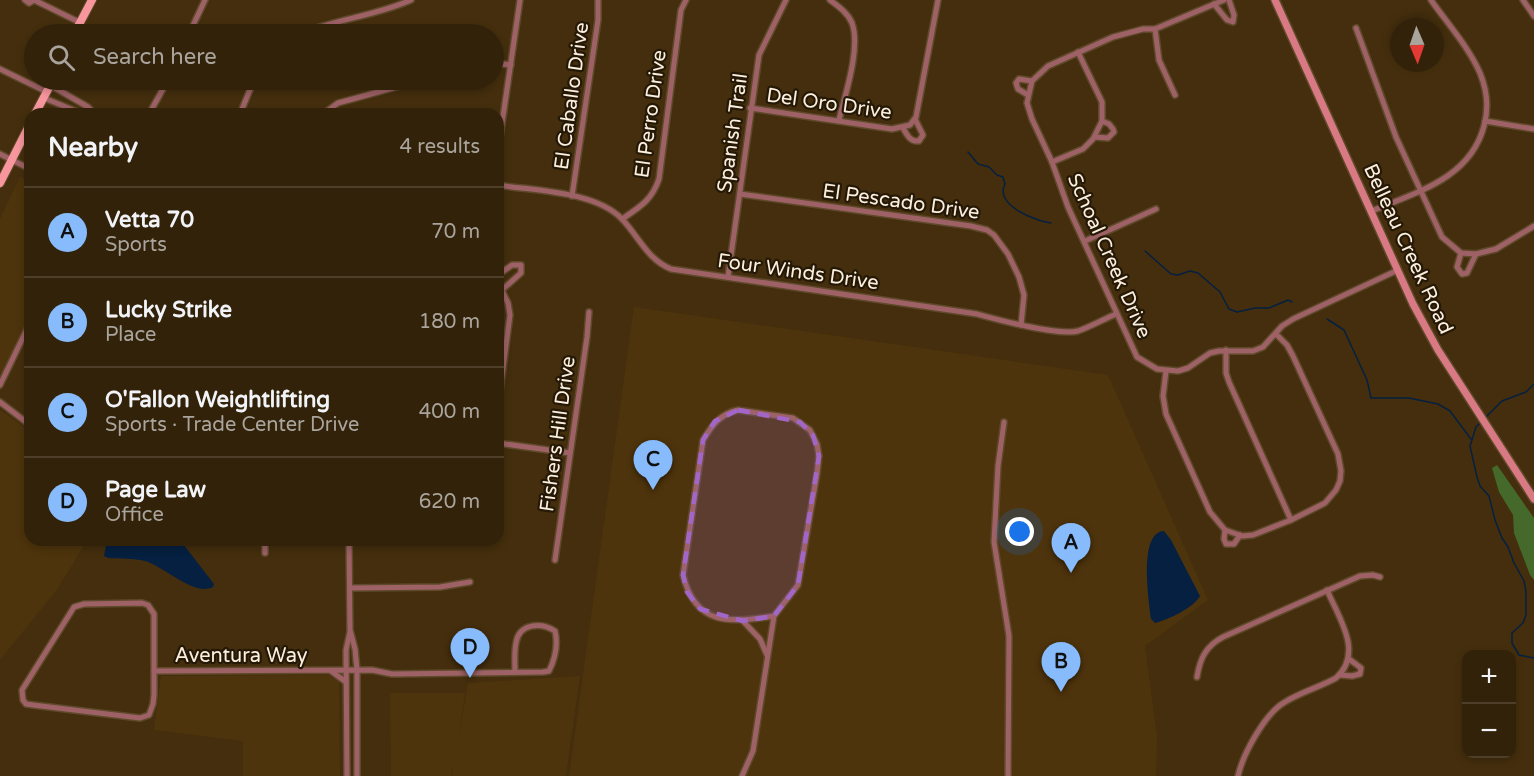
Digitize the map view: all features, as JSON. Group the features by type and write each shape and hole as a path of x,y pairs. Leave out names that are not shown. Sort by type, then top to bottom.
{"main road":[{"path":"81,23 92,0"},
{"name":"Belleau Creek Road","path":"1275,0 1398,270 1438,350 1534,499"},
{"path":"38,108 47,90"},
{"path":"0,183 24,135"}],"street":[{"path":"24,0 29,3 34,0 81,23"},
{"path":"194,24 206,0"},
{"path":"330,24 411,0"},
{"path":"504,111 520,0"},
{"name":"El Caballo Drive","path":"573,196 598,20 598,0"},
{"name":"El Perro Drive","path":"622,219 645,204 656,189 659,179 681,10 686,0"},
{"name":"Spanish Trail","path":"728,277 759,55 786,0"},
{"path":"830,0 847,15 854,34 853,58 839,120"},
{"name":"Del Oro Drive","path":"750,108 892,129 910,125 915,119 938,0"},
{"name":"Schoal Creek Drive","path":"1166,371 1137,357 1068,207 1027,103 1032,81 1048,66 1122,34 1155,29 1224,0"},
{"path":"1214,4 1227,20 1233,22 1234,15 1229,0"},
{"path":"1372,211 1447,177 1467,160 1476,148 1485,121 1487,105 1479,72 1472,58 1431,0"},
{"path":"1523,0 1534,15"},
{"path":"1356,28 1396,137 1442,237 1461,253 1476,254 1496,249 1534,226"},
{"path":"1155,29 1159,60 1175,95"},
{"path":"1052,162 1083,149 1095,136 1102,121 1102,102 1078,52"},
{"path":"504,64 511,65"},
{"path":"0,69 24,79"},
{"name":"Schoal Creek Drive","path":"1029,95 1018,89 1016,83 1019,79 1032,81"},
{"path":"49,90 75,108"},
{"path":"50,90 89,108"},
{"path":"152,108 162,90"},
{"path":"242,108 250,90"},
{"path":"331,108 338,103 385,90"},
{"name":"Del Oro Drive","path":"903,128 909,138 920,141 923,135 915,119"},
{"path":"1095,136 1108,138 1114,132 1109,124 1102,121"},
{"path":"1485,121 1534,129"},
{"path":"0,154 24,166"},
{"name":"Four Winds Drive","path":"504,186 573,196 597,202 622,219 649,255 670,269 977,314 1021,325 1066,332 1077,331 1116,314"},
{"name":"El Pescado Drive","path":"740,194 987,230 1000,241 1019,277 1024,295 1021,325"},
{"path":"1084,241 1156,209"},
{"path":"1461,253 1457,267 1462,274 1467,273 1476,254"},
{"path":"504,271 518,264 521,273 504,288"},
{"path":"1276,334 1287,345 1293,356 1341,463 1340,481 1331,498 1318,508 1262,533 1252,536 1240,535 1225,530 1210,512 1166,414 1162,396 1166,371 1188,368 1210,353 1226,350 1253,351 1263,347 1282,326 1293,318 1398,270"},
{"path":"504,296 510,315 504,360"},
{"name":"Fishers Hill Drive","path":"555,560 589,312"},
{"path":"0,386 24,336"},
{"path":"1226,350 1226,373 1229,382 1291,520"},
{"path":"0,402 24,420"},
{"path":"742,776 753,751 774,616 798,585 819,456 817,444 810,430 793,418 732,411 715,421 704,441 683,575 687,592 700,609 707,614 743,621 774,616"},
{"path":"1004,422 998,468 994,542 1009,636 1008,776"},
{"path":"504,443 570,453"},
{"path":"1225,530 1226,544 1234,544 1240,535"},
{"path":"265,546 265,553"},
{"path":"349,546 351,630 357,670 357,776"},
{"path":"1197,677 1204,653 1215,641 1360,576 1380,577"},
{"path":"350,588 440,586 470,582"},
{"path":"1238,776 1245,752 1277,708 1340,675 1349,659 1350,648 1347,636 1327,590"},
{"name":"Aventura Way","path":"142,603 148,605 154,614 154,671 153,704 151,711 144,718 26,704 21,696 22,690 74,607 79,605 142,603"},
{"path":"743,621 760,639 767,656"},
{"path":"540,625 555,631 557,640 553,663 549,671 515,672 515,644 524,629 540,625"},
{"path":"347,776 346,650 351,630"},
{"path":"1340,675 1360,674 1361,668 1349,659"},
{"name":"Aventura Way","path":"329,670 346,682"},
{"name":"Aventura Way","path":"154,671 372,670 392,674 515,672"}],"highlighted area":[{"path":"738,410 800,422 813,435 819,456 798,585 774,616 743,621 700,609 687,592 683,575 703,440 715,421"}],"shaded area":[{"path":"20,177 24,179 24,329 0,378 0,219"},
{"path":"634,307 1108,375 1208,600 1145,646 1157,737 1156,776 569,776"},
{"path":"0,410 24,427 24,546 83,546 58,588 0,660"},
{"path":"328,675 339,682 340,776 243,776 243,741 154,730 161,676"},
{"path":"580,676 566,776 452,776 454,762 451,776 391,776 390,693 465,693 458,743 468,683"}],"green space":[{"path":"1497,465 1534,518 1534,580 1514,533 1513,515 1499,492 1492,468"}],"water":[{"path":"1164,531 1200,596 1186,609 1155,623 1151,619 1148,555 1156,534"},
{"path":"106,546 185,546 214,584 213,587 205,589 197,588 145,561 104,556"}],"waterway":[{"path":"968,152 978,164 989,167 997,175 1003,177 1005,199 1018,211 1051,223"},
{"path":"1145,251 1171,274 1178,275 1190,271 1198,273 1220,292 1229,309 1237,312 1269,308 1288,300 1292,302"},
{"path":"1327,319 1344,330 1367,380 1371,398 1409,398 1438,404 1450,411 1471,439"},
{"path":"1484,419 1502,401 1526,392 1534,384"},
{"path":"1481,422 1476,427 1470,446 1477,477 1480,486 1489,496 1502,538 1524,581 1526,591 1526,615 1523,623 1512,633 1512,643 1519,655 1534,658"}],"place":[{"name":"O'Fallon Weightlifting","path":"653,490"},
{"name":"Vetta 70","path":"1071,573"},
{"name":"Page Law","path":"470,678"},
{"name":"Lucky Strike","path":"1061,692"}]}
